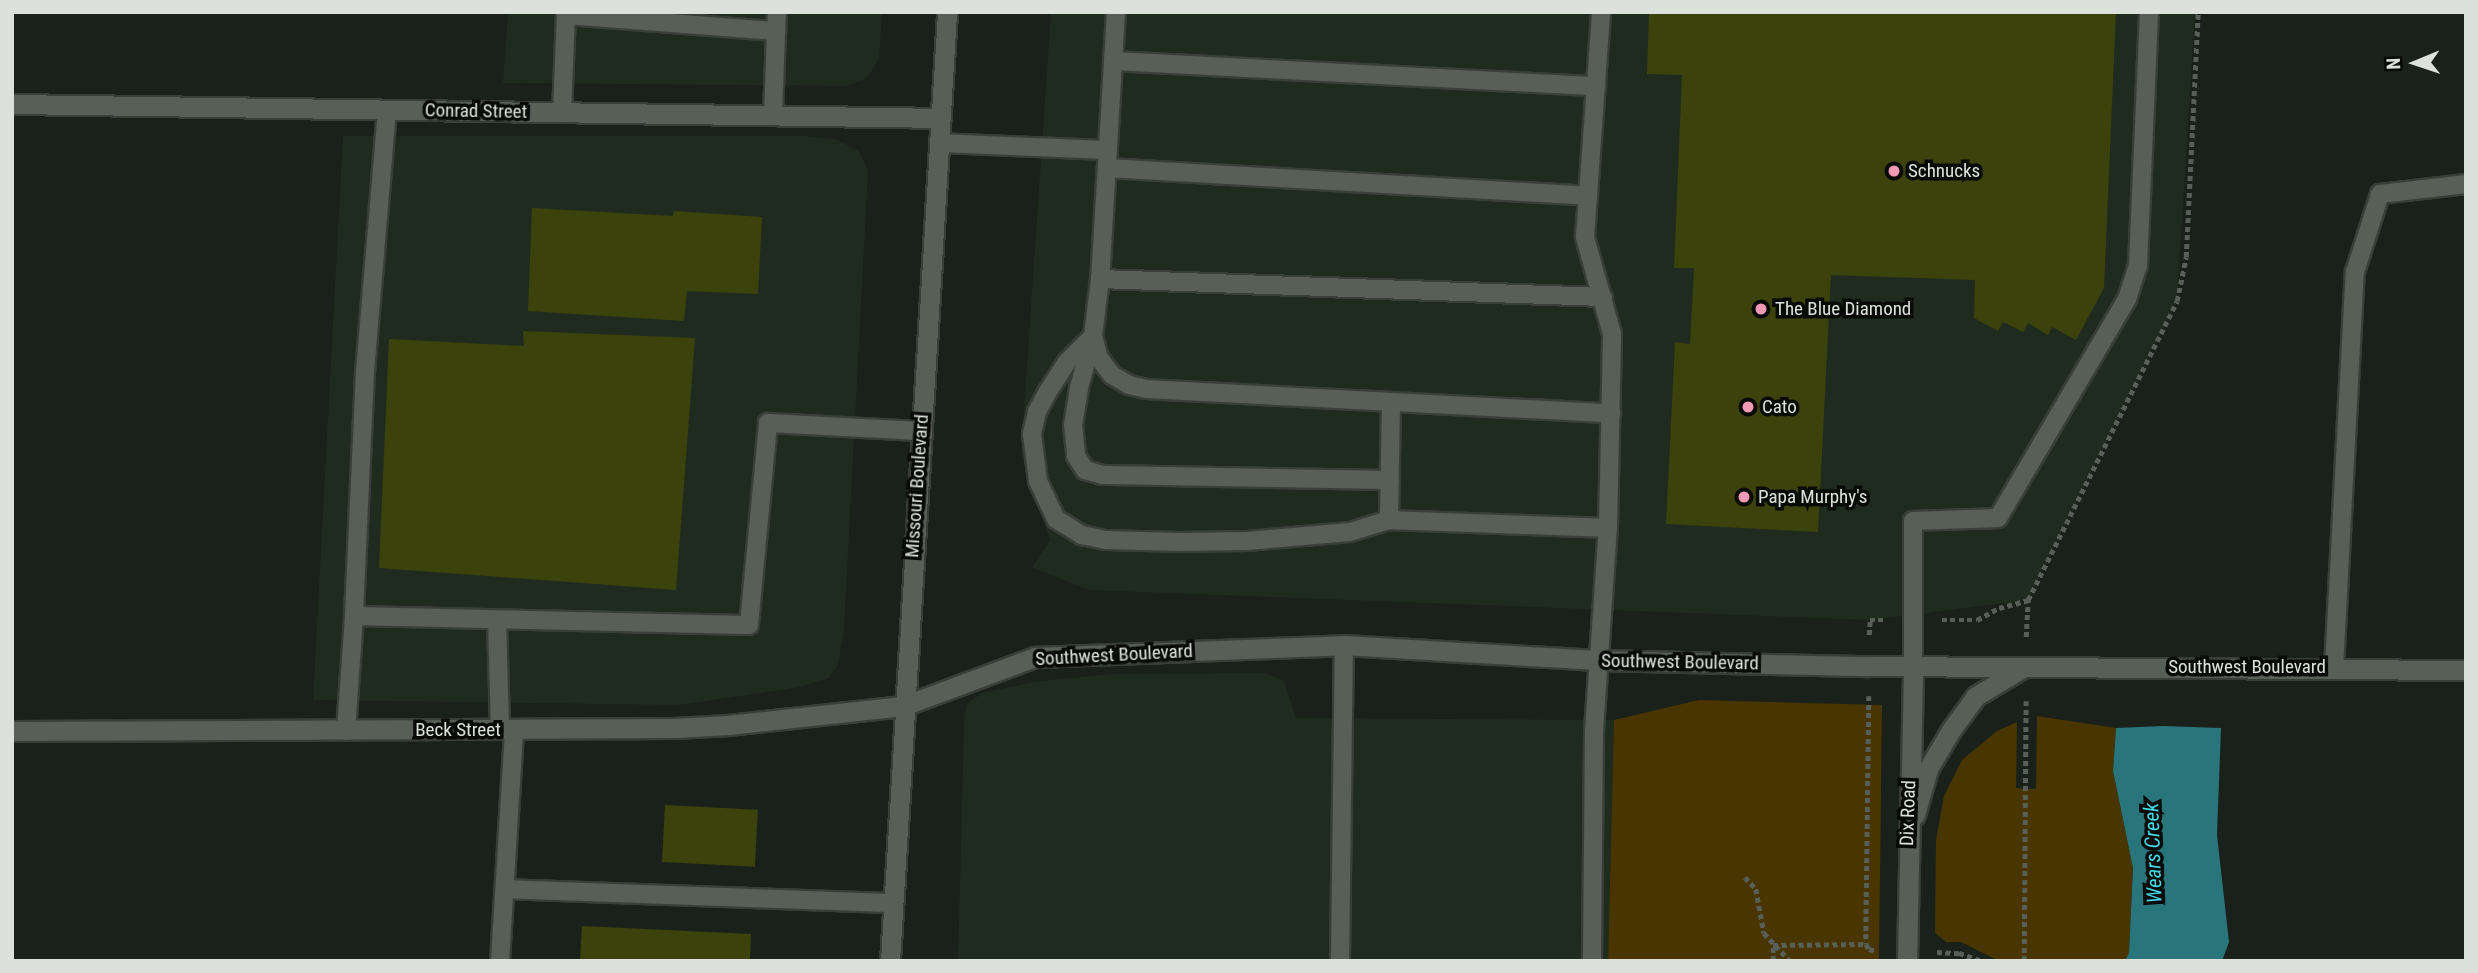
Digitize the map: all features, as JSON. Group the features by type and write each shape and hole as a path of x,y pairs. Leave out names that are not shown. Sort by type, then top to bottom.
{"main road":[{"name":"Missouri Boulevard","path":"890,961 903,706 947,12"},
{"name":"Conrad Street","path":"12,104 940,118"},
{"name":"Southwest Boulevard","path":"903,706 1035,657 1344,645 1597,660 1913,666 2466,670"},
{"name":"Dix Road","path":"1907,961 1907,842 1913,666"},
{"path":"1907,842 1928,769 1951,730 1976,696 2026,667"},
{"name":"Beck Street","path":"12,731 507,730 728,726 903,706"}],"lane":[{"path":"773,116 777,12"},
{"path":"1116,12 1100,279 1093,336 1079,388 1073,425 1076,456 1085,470 1102,475 1390,480"},
{"path":"1592,961 1597,660 1608,528 1612,334 1585,237 1601,12"},
{"path":"1913,666 1913,521 1998,518 2127,299 2137,265 2149,12"},
{"path":"562,113 566,15 776,31"},
{"path":"1112,61 1596,86"},
{"path":"346,730 365,372 387,110"},
{"path":"939,143 1107,159 1588,196"},
{"path":"2334,668 2355,272 2380,194 2466,184"},
{"path":"1100,279 1603,297"},
{"path":"1093,336 1099,358 1112,375 1129,385 1146,389 1611,413"},
{"path":"1093,336 1067,362 1047,393 1037,412 1032,434 1038,481 1056,519 1082,534 1105,540 1247,541 1350,532 1389,520 1608,528"},
{"path":"1389,520 1391,403"},
{"path":"354,616 749,625 768,423 920,431"},
{"path":"497,620 507,730 505,889 500,961"},
{"path":"1340,961 1344,645"},
{"path":"505,889 893,903"}],"path":[{"path":"2026,630 2028,600"},
{"path":"2024,961 2026,712"},
{"path":"1745,877 1756,889 1763,933 1790,961"},
{"path":"1773,945 1866,944"},
{"path":"1773,945 1773,961"}],"shaded area":[{"path":"508,12 882,12 879,59 867,78 848,86 503,83"},
{"path":"1051,12 2195,12 2177,301 2028,600 1870,620 1088,590 1032,567 1050,540 1021,454"},
{"path":"343,136 804,136 836,139 859,151 868,170 844,630 838,665 828,678 801,687 679,705 313,700"},
{"path":"1265,673 1284,681 1296,718 1614,720 1608,961 958,961 964,723 967,704 982,693 1033,682 1111,674"},
{"path":"1699,700 1882,705 1879,961 1608,961 1614,720"},
{"path":"2037,716 2116,728 2113,771 2133,868 2129,954 2125,961 1999,961 1961,942 1946,942 1935,933 1936,840 1944,796 1962,760 1997,731 2017,722 2016,788 2036,789"}],"water":[{"name":"Wears Creek","path":"2116,728 2221,728 2217,835 2229,942 2222,961 2125,961 2129,953 2133,868 2113,771"}],"building":[{"name":"Schnucks","path":"1649,12 2116,12 2104,288 2076,340 2052,327 2048,335 2028,323 2023,332 2003,322 1998,331 1974,318 1975,280 1831,275 1818,532 1666,524 1675,342 1690,344 1694,268 1674,268 1682,75 1647,74"},
{"path":"532,208 673,216 674,211 762,217 758,294 687,291 684,321 528,311"},
{"path":"523,331 695,338 676,590 379,568 389,339 524,346"},
{"path":"665,805 758,810 755,867 662,862"},
{"path":"582,926 751,934 750,961 580,961"}],"place":[{"name":"Schnucks","path":"1894,171"},
{"name":"The Blue Diamond","path":"1761,309"},
{"name":"Cato","path":"1748,407"},
{"name":"Papa Murphy's","path":"1744,497"}]}
